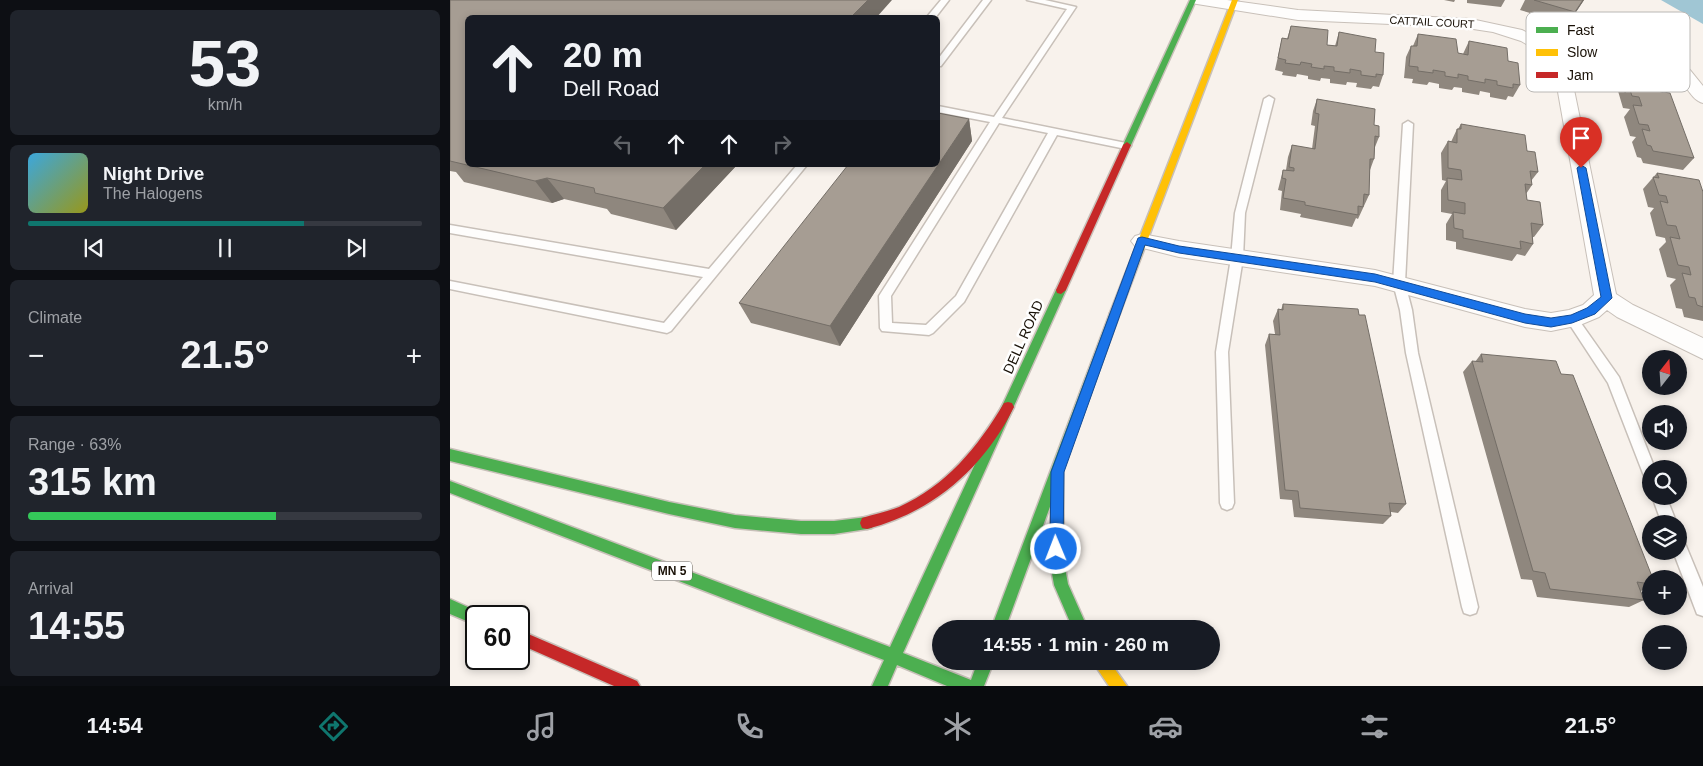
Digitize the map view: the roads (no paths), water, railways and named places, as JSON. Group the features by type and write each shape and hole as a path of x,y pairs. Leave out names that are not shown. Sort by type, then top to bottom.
{"street":[{"name":"CATTAIL COURT","path":"1195,0 1234,3 1298,15 1460,22 1484,25 1526,38"},
{"name":"DELL ROAD","path":"880,686 1126,146 1195,0"},
{"path":"1001,620 1058,472 1142,241 1234,3"},
{"path":"1690,81 1703,98"},
{"path":"1566,92 1606,298 1626,311 1703,348"},
{"path":"1142,241 1179,249 1318,268 1399,283 1525,318 1551,322 1572,319 1591,311 1606,298"},
{"path":"450,455 659,505 716,516 791,527 850,526 878,521 892,516 919,503 944,485 988,440 1008,407"},
{"path":"1058,472 1057,562 1061,585 1077,620"},
{"name":"MN 5","path":"450,487 856,640 966,686"},
{"path":"450,606 465,613"},
{"path":"530,642 632,686"},
{"path":"573,660 604,686"},
{"path":"976,686 982,670"},
{"path":"1106,670 1119,686"}],"lane":[{"path":"932,15 945,0"},
{"path":"940,61 987,0"},
{"path":"1031,0 1072,7 996,120 885,296 886,328 928,330 960,299 1054,132"},
{"path":"1227,503 1222,352 1237,258 1240,213 1269,99"},
{"path":"940,110 1126,146"},
{"path":"1408,124 1399,283 1406,310 1412,353 1470,607"},
{"path":"450,285 667,328 800,167"},
{"path":"450,229 711,274"},
{"path":"1572,319 1614,381 1645,460"},
{"path":"1684,560 1703,608"}],"water":[{"path":"1661,0 1703,0 1703,24 1690,17 1690,12 1682,12"}]}
